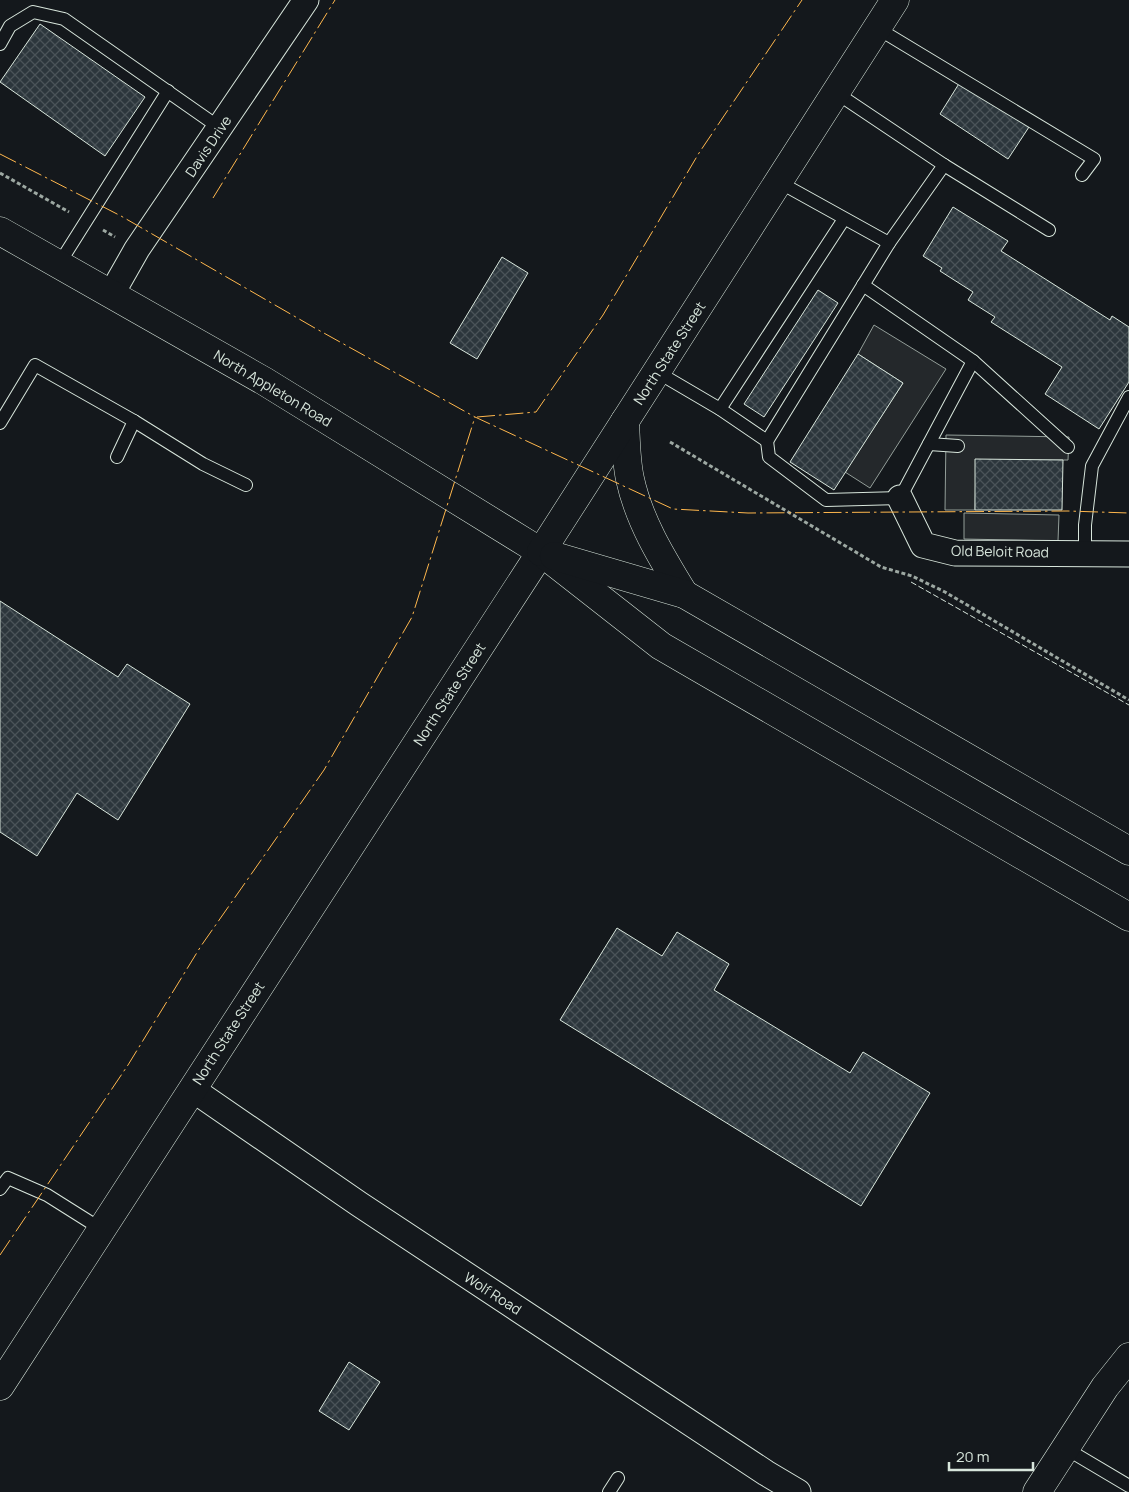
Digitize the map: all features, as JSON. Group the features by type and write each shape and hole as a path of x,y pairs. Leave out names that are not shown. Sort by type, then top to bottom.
{"main road":[{"name":"North State Street","path":"0,1386 541,552 895,0"},
{"name":"North Appleton Road","path":"0,231 264,381 541,552"},
{"path":"625,421 630,479 643,519 659,554 684,594"},
{"path":"541,552 684,594 1129,851"},
{"path":"541,552 661,646 1129,917"},
{"path":"1037,1492 1105,1387 1129,1357"}],"street":[{"name":"Davis Drive","path":"112,293 137,250 306,0"},
{"name":"Old Beloit Road","path":"900,498 924,545 955,553 1085,552 1129,554"},
{"name":"Wolf Road","path":"192,1089 406,1235 766,1473 798,1492"}],"lane":[{"path":"0,44 10,26 33,12 64,19 220,128"},
{"path":"877,28 1094,159 1082,175"},
{"path":"59,264 168,91"},
{"path":"835,92 944,165 1049,230"},
{"path":"944,165 889,243 767,441 769,457 826,500 850,501 900,498 973,361"},
{"path":"779,182 889,243"},
{"path":"720,409 844,218"},
{"path":"863,285 973,361 1068,447"},
{"path":"0,423 35,365 203,464 246,485"},
{"path":"657,372 720,409 767,441"},
{"path":"1085,552 1085,525 1092,466 1129,397"},
{"path":"117,456 134,422"},
{"path":"929,444 958,446"},
{"path":"0,1189 8,1178 48,1195 101,1229"},
{"path":"1065,1448 1129,1486"},
{"path":"609,1492 618,1478"}],"path":[{"path":"670,442 880,567 912,576 945,592 1129,700"}],"shaded area":[{"path":"874,325 946,369 870,488 845,472 903,383 858,354"},
{"path":"946,435 1069,437 1068,460 976,460 975,510 945,510"},
{"path":"964,513 1059,515 1058,541 964,539"}],"building":[{"path":"40,24 145,97 105,156 0,82"},
{"path":"960,82 1029,127 1008,159 940,114"},
{"path":"953,207 1008,241 1001,251 1110,320 1112,316 1129,327 1129,382 1099,429 1045,394 1062,367 991,322 995,317 968,300 973,292 940,271 942,268 923,256"},
{"path":"502,257 528,273 477,359 450,343"},
{"path":"818,290 838,303 764,417 744,404"},
{"path":"858,354 903,383 834,490 790,462"},
{"path":"975,459 1063,460 1062,510 975,510"},
{"path":"0,601 118,677 127,664 190,704 118,820 77,793 37,856 0,832"},
{"path":"617,928 662,956 677,932 729,964 714,990 850,1073 863,1052 930,1093 861,1206 560,1020"},
{"path":"349,1362 380,1382 349,1430 319,1411"}],"fence":[{"path":"911,582 1129,705"}],"power":[{"path":"213,198 335,0"},
{"path":"477,417 536,412 603,315 699,153 802,0"},
{"path":"0,154 121,216 313,327 475,417 673,509 748,513 1068,511 1129,513"},
{"path":"0,1255 128,1065 201,946 324,770 412,617 475,417"}]}
